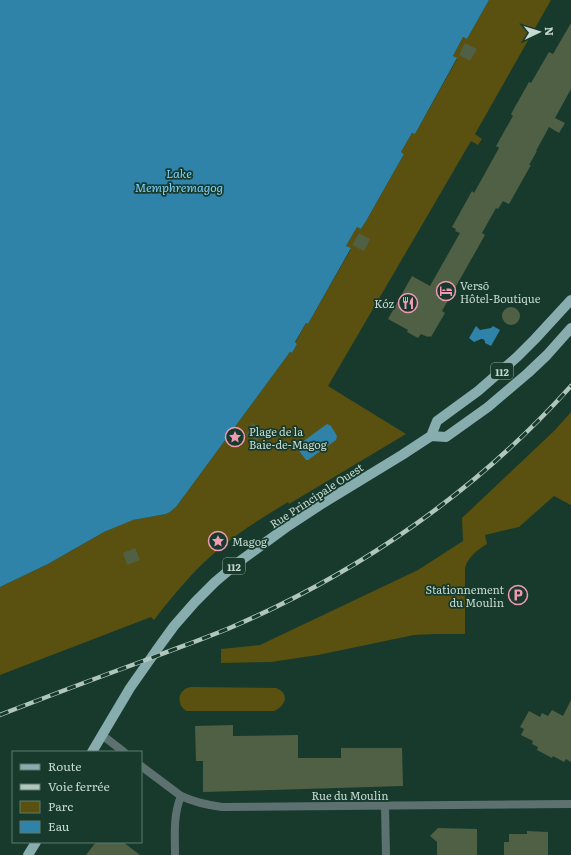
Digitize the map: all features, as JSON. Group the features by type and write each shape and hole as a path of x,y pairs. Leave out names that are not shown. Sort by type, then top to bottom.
{"main road":[{"name":"Rue Principale Ouest","path":"93,751 130,688 154,653 174,626 215,582 240,561 288,526 431,436 437,421 478,391 512,362 535,340 571,300"},
{"name":"Rue Principale Ouest","path":"431,436 446,437 488,407 547,355 571,328"},
{"path":"28,855 35,843"}],"street":[{"path":"102,735 123,751"},
{"name":"Rue du Moulin","path":"142,767 181,796 204,805 222,807 571,804"},
{"path":"175,855 175,821 181,796"},
{"path":"385,806 386,855"}],"green space":[{"path":"489,0 551,0 475,134 482,139 478,145 471,141 328,386 406,434 289,504 288,502 235,536 210,557 193,574 154,620 151,617 0,675 0,587 48,564 104,532 132,520 166,514 176,507 290,352 292,353 297,344 295,343 306,323 308,324 351,249 346,246 357,227 361,229 366,221 404,154 401,152 412,133 415,134 457,59 453,56 463,37 467,39"},
{"path":"571,412 571,505 554,496 519,527 485,535 487,544 473,554 468,560 465,568 465,634 414,635 318,655 271,662 221,663 221,649 260,645 418,570 463,541 462,518 555,430"},
{"path":"193,687 276,688 283,693 285,700 278,709 274,711 187,711 180,703 180,696 183,690"}],"water":[{"name":"Lake Memphremagog","path":"0,0 489,0 467,39 463,37 453,56 457,58 415,134 412,133 401,152 404,154 366,221 361,229 357,227 346,246 351,248 308,324 306,323 295,342 297,344 292,353 290,352 176,507 166,514 133,520 104,532 48,564 0,587"},
{"path":"476,326 480,330 491,328 493,326 500,330 491,346 485,343 483,339 474,342 469,338"},
{"path":"327,424 331,426 337,436 336,440 306,460 297,448 298,445"}],"building":[{"path":"571,23 571,89 555,118 565,123 559,133 549,127 529,165 531,165 509,204 503,201 498,209 496,208 482,233 485,235 442,311 445,313 431,337 421,334 418,338 407,332 408,330 388,319 412,276 430,286 460,233 455,231 456,229 452,227 472,191 474,193 499,148 496,146 513,116 511,114 529,82 531,83 549,52 553,54"},
{"path":"465,43 477,49 470,61 459,55"},
{"path":"359,233 370,239 364,251 352,245"},
{"path":"511,307 517,310 520,316 517,322 511,325 505,322 502,316 505,310"},
{"path":"252,423 264,429 257,441 246,435"},
{"path":"135,548 140,560 127,565 123,553"},
{"path":"571,700 571,762 566,759 564,762 553,756 552,758 537,750 538,747 532,744 533,741 521,735 524,729 520,727 529,711 540,717 542,713 548,716 552,710 563,716"},
{"path":"233,725 233,736 298,735 298,758 341,758 341,748 402,748 403,786 203,792 203,761 196,761 195,726"},
{"path":"438,828 477,829 477,855 437,855 437,842 430,836"},
{"path":"527,831 548,832 548,855 504,855 504,842 509,842 509,834 527,834"},
{"path":"95,843 124,843 140,855 86,855"}],"railway":[{"path":"0,715 232,627 280,605 326,581 415,525 457,493 497,460 535,424 571,386"}],"place":[{"name":"Versō Hôtel-Boutique","path":"446,291"},
{"name":"Kóz","path":"408,303"},
{"name":"Plage de la Baie-de-Magog","path":"235,437"},
{"name":"Magog","path":"218,541"},
{"name":"Stationnement du Moulin","path":"518,595"}]}
